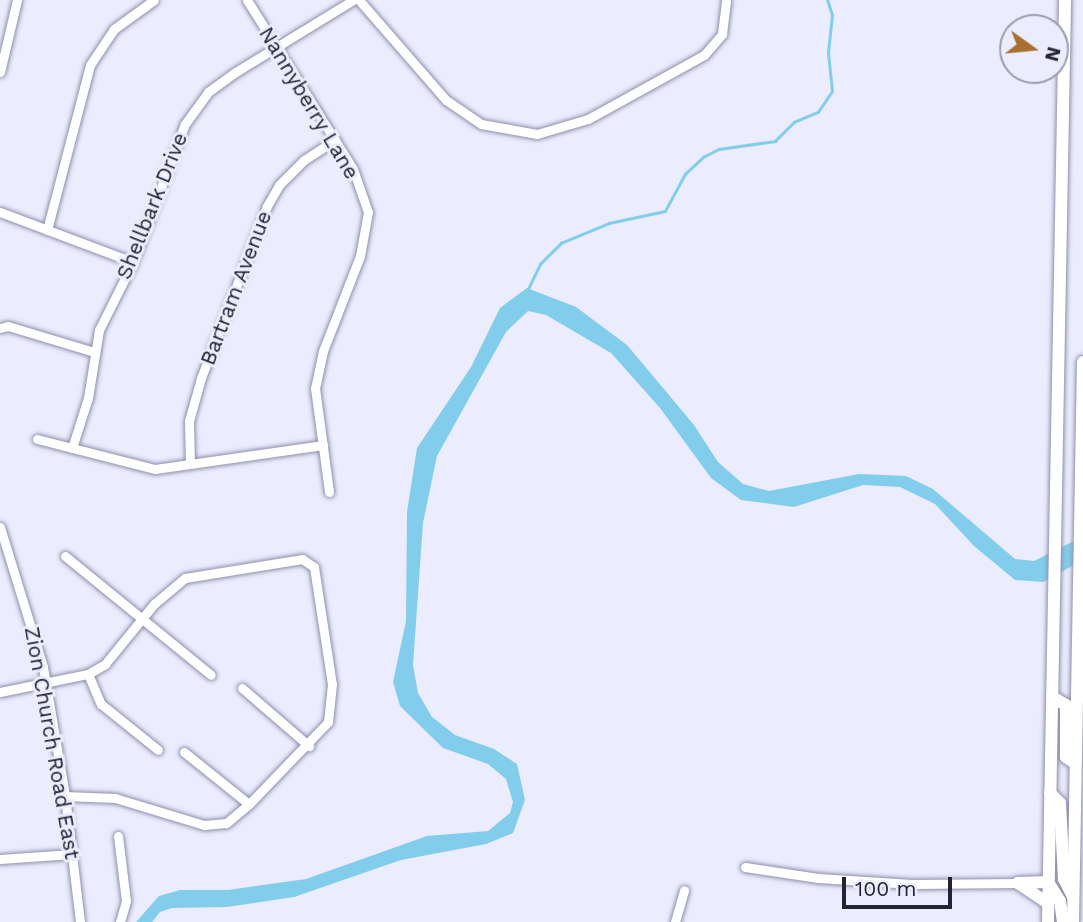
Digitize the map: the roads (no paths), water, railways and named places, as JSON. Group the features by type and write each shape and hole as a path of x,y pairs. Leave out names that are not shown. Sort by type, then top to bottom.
{"highway":[{"path":"1048,922 1065,0"},
{"path":"1073,922 1079,899 1075,763 1081,596 1079,574 1083,362"},
{"path":"1052,697 1066,705 1066,757 1075,763"},
{"path":"1050,793 1060,803 1064,879 1079,899"},
{"path":"1018,883 1048,882"},
{"path":"1048,882 1060,901 1063,922"},
{"path":"1018,883 1048,903"}],"street":[{"path":"0,72 17,0"},
{"path":"47,230 90,65 114,29 154,0"},
{"name":"Nannyberry Lane","path":"247,0 353,169 368,212 360,256 323,351 315,388 329,492"},
{"name":"Shellbark Drive","path":"72,448 88,398 94,352 106,313 133,262 184,124 208,92 276,46 353,0"},
{"path":"359,0 446,100 481,124 537,134 588,119 704,55 722,34 726,0"},
{"name":"Bartram Avenue","path":"190,464 189,421 201,378 267,206 279,185 304,160 335,140"},
{"path":"0,212 133,262"},
{"path":"0,328 8,326 94,352"},
{"path":"37,439 155,469 323,444"},
{"name":"Zion Church Road East","path":"0,527 30,612 46,683 65,796 80,922"},
{"path":"65,556 211,675"},
{"path":"0,692 88,674 105,664 142,619 185,579 310,562 317,575 333,700 328,722 309,746 249,804 226,823 204,825 115,798 65,796"},
{"path":"88,674 102,704 158,750"},
{"path":"242,688 309,746"},
{"path":"184,752 249,804"},
{"path":"118,836 126,901 120,922"},
{"path":"0,859 72,854"},
{"path":"745,867 898,883 1018,883"},
{"path":"675,922 684,890"}],"water":[{"path":"527,288 576,307 627,345 694,425 718,462 743,484 769,491 859,474 906,476 933,489 1015,559 1034,561 1074,541 1083,560 1043,582 1015,580 974,546 935,504 900,487 863,485 794,507 741,500 711,478 660,408 611,353 546,315 528,311 506,332 437,456 423,523 413,665 418,693 432,717 455,735 494,749 517,764 525,800 513,833 486,844 401,860 294,897 227,907 172,908 160,912 152,922 136,922 159,896 180,890 228,890 306,879 427,836 488,831 510,813 513,802 506,779 488,764 443,748 400,706 393,682 406,621 407,512 417,448 471,367 500,308"}],"waterway":[{"path":"527,291 540,264 561,243 609,223 665,211 685,174 703,157 719,149 775,141 794,122 818,112 832,91 828,53 832,15 827,0"}]}
